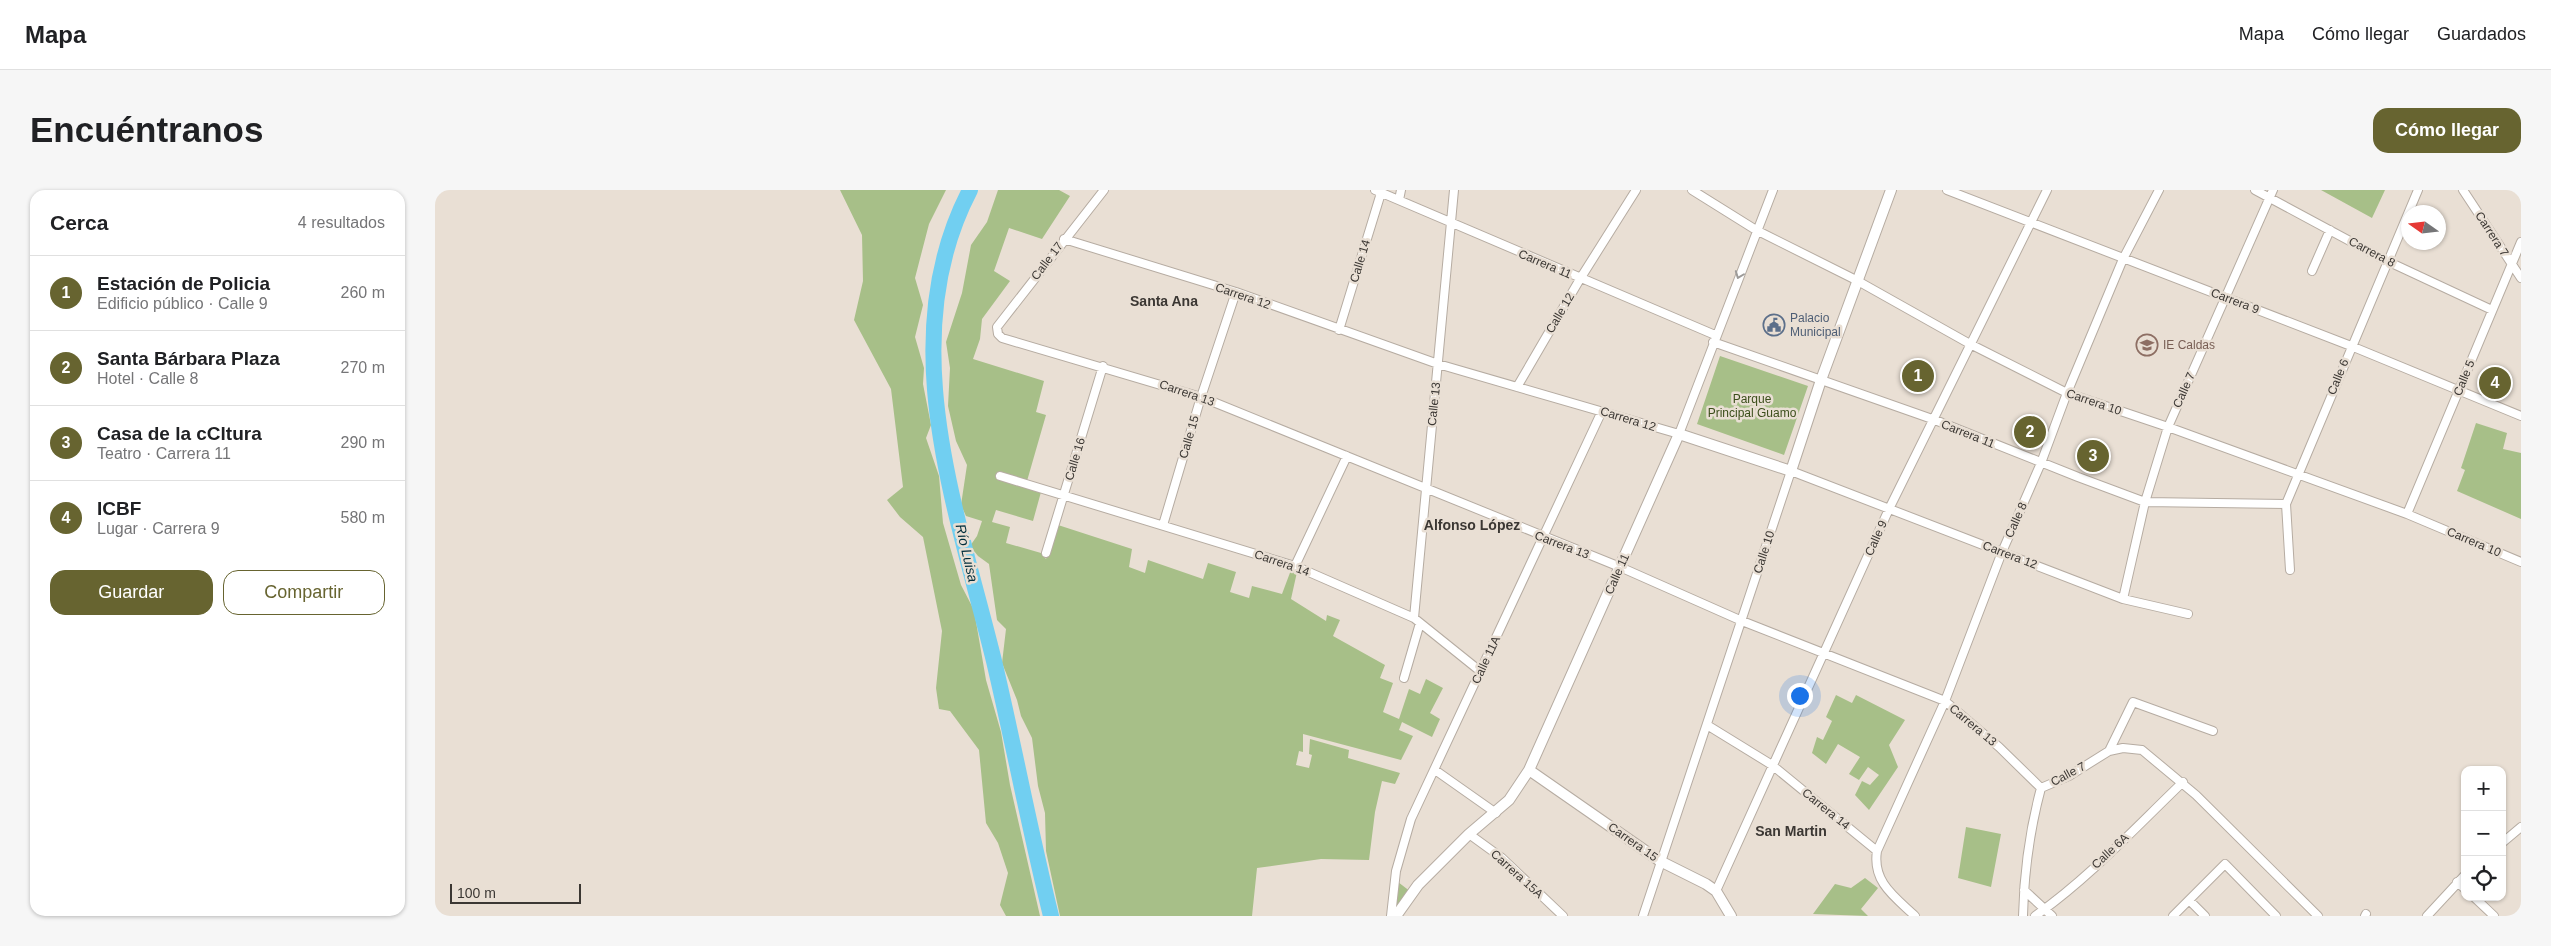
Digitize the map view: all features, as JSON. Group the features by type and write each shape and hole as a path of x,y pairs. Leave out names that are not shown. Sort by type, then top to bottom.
{"main road":[{"name":"Calle 10","path":"1791,471 1856,280 1891,190"},
{"name":"Carrera 12","path":"1679,434 1791,471"},
{"name":"Calle 11","path":"1396,916 1418,885 1469,834 1509,800 1529,770 1679,434"},
{"name":"Carrera 15","path":"1529,770 1660,861 1717,891"},
{"path":"1717,891 1731,916"}],"street":[{"name":"Calle 17","path":"998,334 997,327 1063,239 1104,190"},
{"path":"1399,200 1401,190"},
{"name":"Calle 13","path":"1404,678 1417,621 1425,489 1454,190"},
{"name":"Calle 12","path":"1517,387 1580,279 1636,190"},
{"name":"Carrera 10","path":"1691,190 1756,230 1856,280 1970,344 2067,393 2168,426 2407,514 2521,562"},
{"name":"Calle 11","path":"1679,434 1773,190"},
{"name":"Carrera 9","path":"1947,190 2351,346 2521,416"},
{"name":"Calle 9","path":"1717,891 1771,765 1889,509 1935,420 1970,344 2047,190"},
{"name":"Calle 8","path":"1877,851 1945,701 2002,552 2041,463 2067,393 2123,259 2159,190"},
{"name":"Carrera 8","path":"2255,190 2271,193 2330,230 2387,261 2492,310"},
{"name":"Calle 6","path":"2290,570 2286,504 2418,190"},
{"name":"Carrera 7","path":"2463,190 2521,278"},
{"name":"Carrera 11","path":"1378,191 1714,339 1821,380 1935,420 2145,502 2286,504"},
{"name":"Calle 14","path":"1339,330 1378,191"},
{"name":"Calle 7","path":"2123,599 2145,502 2168,426 2271,193"},
{"path":"2312,272 2330,230"},
{"name":"Carrera 12","path":"1063,239 1236,292 1438,364 1679,434"},
{"name":"Calle 5","path":"2407,514 2521,242"},
{"path":"2511,264 2521,257"},
{"name":"Calle 15","path":"1163,525 1201,396 1236,292"},
{"name":"Carrera 13","path":"998,334 1002,338 1201,396 1620,568 1742,621 1945,701 1999,747 2041,788"},
{"name":"Calle 16","path":"1046,553 1103,366"},
{"name":"Calle 11A","path":"1391,916 1397,871 1411,820 1602,411"},
{"path":"1295,566 1347,456"},
{"name":"Carrera 12","path":"1791,471 2123,599 2188,614"},
{"name":"Calle 10","path":"1643,916 1791,471"},
{"path":"1000,476 1064,495"},
{"name":"Carrera 14","path":"1064,495 1295,566 1417,621 1481,671"},
{"path":"2109,751 2133,702 2213,731"},
{"name":"Carrera 14","path":"1707,725 1771,765 1877,851"},
{"path":"2109,751 2123,748 2142,750 2183,782 2257,853 2318,916"},
{"name":"Calle 7","path":"2024,890 2035,812 2041,788 2069,776 2109,751"},
{"path":"1435,770 1496,813"},
{"name":"Calle 6A","path":"2035,916 2110,852 2183,782"},
{"path":"2506,840 2521,828"},
{"name":"Carrera 15A","path":"1469,834 1502,858 1563,916"},
{"path":"1877,851 1876,864 1881,882 1915,916"},
{"path":"2173,916 2225,864 2276,916"},
{"path":"2427,916 2461,878"},
{"path":"2457,882 2461,886"},
{"path":"2024,890 2053,916"},
{"path":"2023,916 2024,890"},
{"path":"2189,900 2205,916"},
{"path":"2478,901 2494,916"}],"green space":[{"path":"840,190 946,190 929,224 915,278 923,305 915,337 924,368 923,384 931,425 926,438 939,476 943,523 961,585 974,610 986,680 1001,732 1010,785 1040,916 1006,916 1000,905 1008,873 998,843 986,823 979,750 950,711 939,709 936,688 942,631 923,537 900,517 887,500 903,487 891,389 854,320 863,281 862,235"},
{"path":"998,190 1059,190 1070,196 1042,239 1009,228 994,271 1010,281 982,319 980,339 973,359 1044,381 1036,412 1046,415 1027,481 998,474 998,479 1041,492 1033,521 996,510 992,522 1010,527 1006,543 1041,553 1046,559 1058,525 1132,549 1129,567 1145,573 1148,560 1203,579 1208,563 1236,572 1230,592 1249,598 1252,586 1282,594 1291,570 1297,572 1291,599 1326,621 1327,615 1340,620 1333,636 1385,665 1380,678 1393,683 1383,712 1399,719 1409,689 1420,694 1426,679 1443,688 1430,713 1440,719 1432,737 1402,722 1399,730 1413,736 1401,760 1303,734 1303,752 1299,751 1296,765 1309,768 1312,755 1309,754 1310,739 1349,750 1348,758 1400,773 1395,784 1382,781 1375,812 1369,860 1321,859 1257,868 1252,916 1060,916 1046,851 1045,813 1038,786 1032,738 1021,716 1017,700 1002,663 1006,629 997,620 989,564 978,556 970,546 977,536 982,521 966,516 961,505 967,465 956,441 948,406 950,368 946,342 962,293 971,245 987,222"},
{"path":"2321,190 2385,190 2372,218"},
{"name":"Parque Principal Guamo","path":"1720,356 1808,386 1784,455 1697,424"},
{"path":"2476,423 2507,433 2503,449 2521,453 2521,519 2457,491 2465,470 2461,468"},
{"path":"1836,695 1852,703 1856,695 1905,720 1889,745 1898,767 1869,810 1855,795 1862,781 1870,785 1879,775 1868,767 1859,780 1849,774 1860,757 1838,744 1826,764 1812,753 1817,737 1823,740 1832,721 1826,717"},
{"path":"1966,827 2001,834 1991,887 1958,878"},
{"path":"1865,878 1878,888 1861,909 1868,916 1813,914 1835,884 1851,888"},
{"path":"1398,882 1411,892 1394,916"}],"waterway":[{"name":"Río Luisa","path":"970,190 947,247 936,305 934,365 939,425 950,485 994,661 1051,916"}],"place":[{"name":"Palacio Municipal","path":"1774,325"},
{"name":"IE Caldas","path":"2147,345"},
{"name":"Estación de Policia","path":"1918,376"},
{"name":"ICBF","path":"2495,383"},
{"name":"Santa Bárbara Plaza","path":"2030,432"},
{"name":"Casa de la cCltura","path":"2093,456"}],"district":[{"name":"Santa Ana","path":"1164,301"},
{"name":"Alfonso López","path":"1472,525"},
{"name":"San Martin","path":"1791,831"}]}
